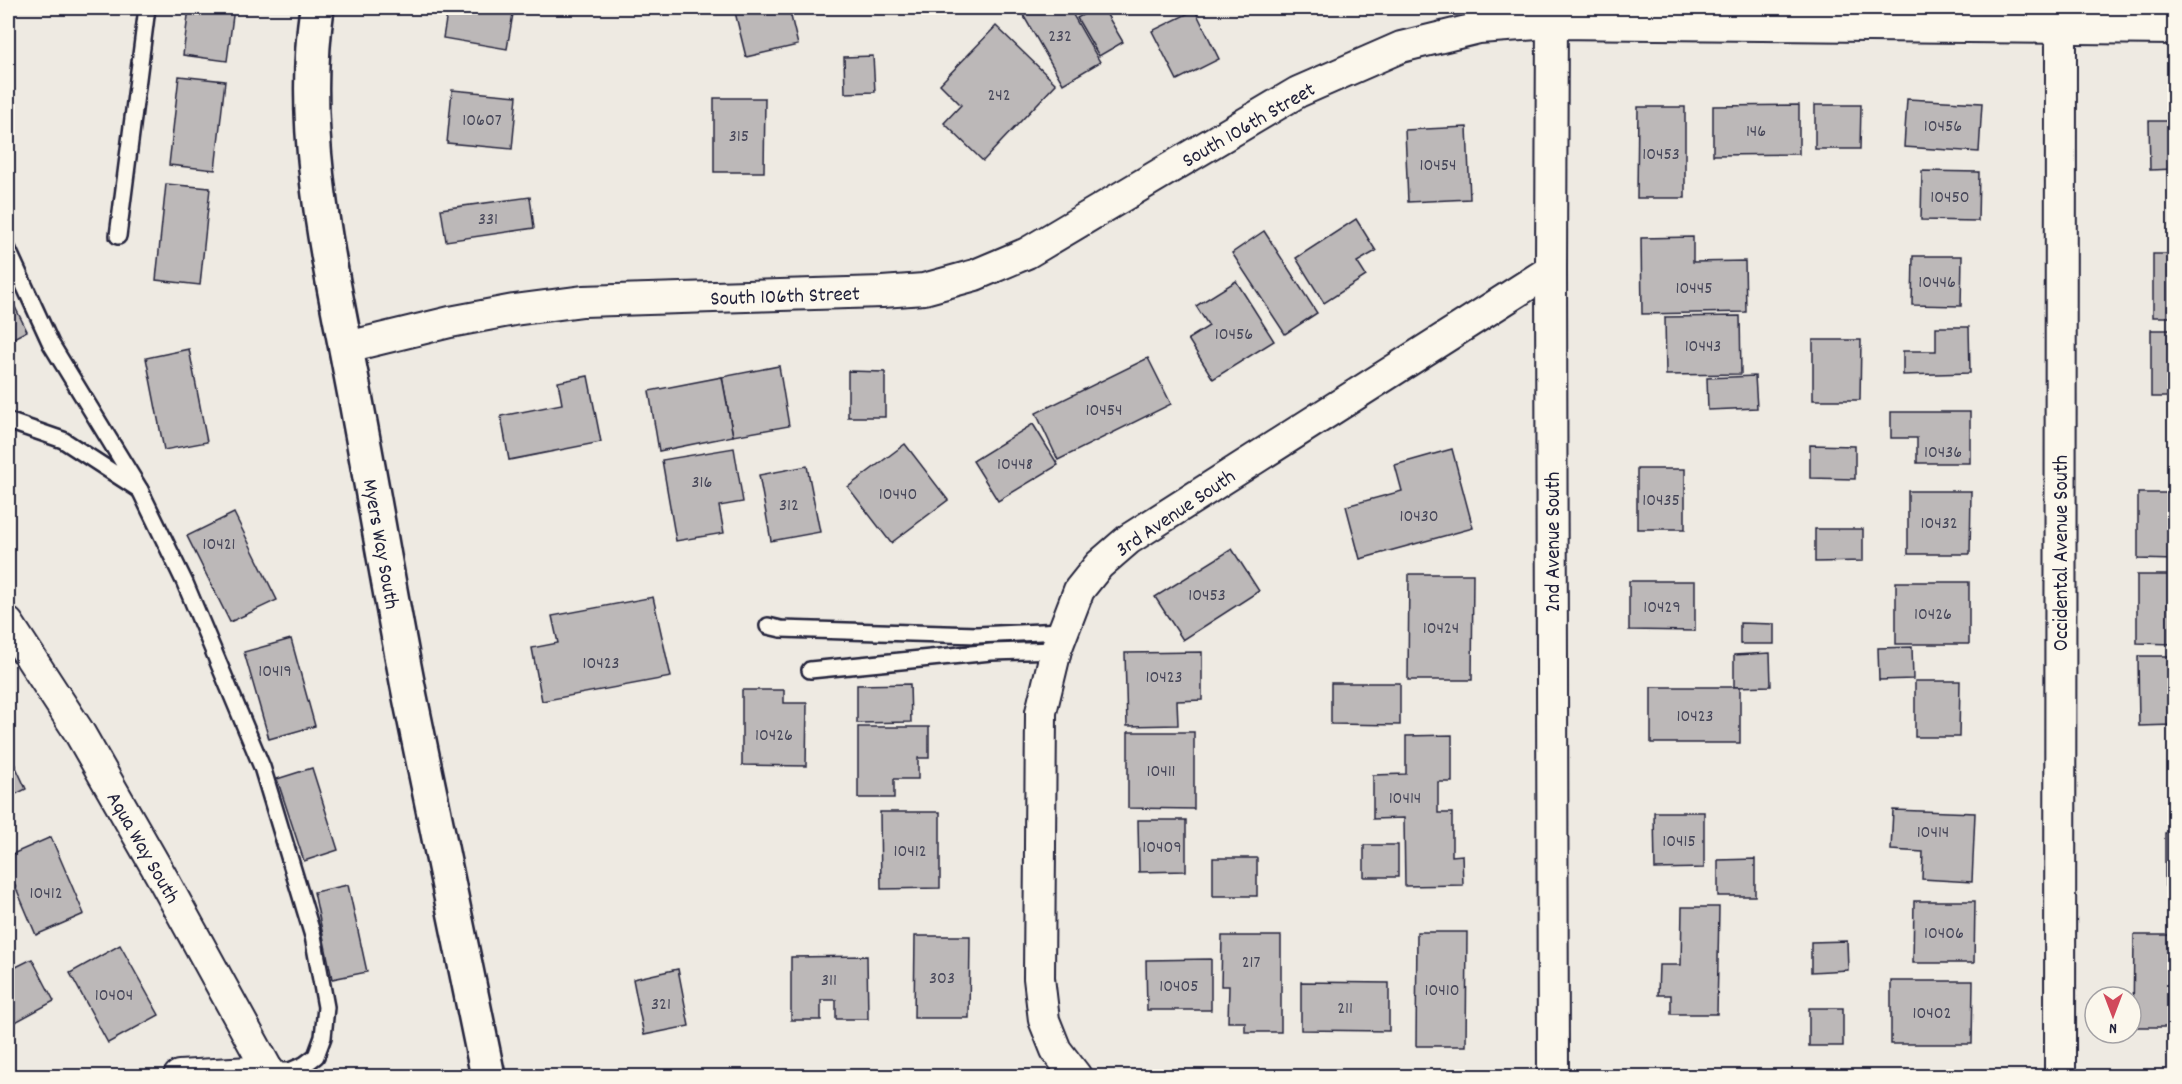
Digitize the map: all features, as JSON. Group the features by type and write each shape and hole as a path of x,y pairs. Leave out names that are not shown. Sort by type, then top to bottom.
{"main road":[{"name":"Myers Way South","path":"317,8 312,100 317,188 328,257 410,696 488,1077"}],"street":[{"name":"South 106th Street","path":"346,346 450,322 514,310 583,301 924,289 975,275 1027,253 1298,92 1401,47 1479,28 1552,15 2061,29 2175,29"},
{"name":"2nd Avenue South","path":"1552,15 1553,1077"},
{"name":"Occidental Avenue South","path":"2060,1077 2061,29"},
{"name":"3rd Avenue South","path":"1076,1077 1056,1050 1044,1020 1039,978 1041,712 1059,641 1079,590 1099,565 1130,539 1551,270"},
{"name":"Aqua Way South","path":"8,623 84,742 163,879 270,1074"},
{"path":"179,1077 270,1074"}],"lane":[{"path":"118,236 147,8"},
{"path":"8,250 51,344 140,490 185,582 262,767 313,936 326,1007 323,1037 316,1056 290,1071 270,1074"},
{"path":"8,422 63,440 140,490"},
{"path":"768,626 781,629 977,635 1059,641"},
{"path":"810,670 991,652 1059,641"}],"building":[{"path":"189,8 234,8 227,61 183,55"},
{"path":"448,8 514,8 507,49 443,38"},
{"path":"734,8 789,8 798,45 746,57"},
{"path":"1019,8 1069,8 1100,62 1063,84"},
{"path":"1095,8 1103,8 1123,42 1099,56 1077,18"},
{"path":"1195,10 1219,59 1177,80 1152,31"},
{"path":"996,26 1056,84 983,161 944,123 961,105 940,84"},
{"path":"873,56 875,92 845,93 844,57"},
{"path":"179,76 225,81 215,170 169,165"},
{"path":"452,90 517,96 512,149 447,143"},
{"path":"714,98 765,98 764,172 714,172"},
{"path":"1907,99 1982,103 1979,152 1904,147"},
{"path":"1799,105 1799,154 1713,155 1713,106"},
{"path":"1815,105 1861,105 1860,149 1815,149"},
{"path":"1638,107 1685,107 1685,198 1637,198"},
{"path":"2149,121 2174,121 2174,169 2150,170"},
{"path":"1467,127 1470,199 1408,202 1405,130"},
{"path":"1922,171 1979,172 1978,221 1921,220"},
{"path":"166,184 210,188 200,285 156,280"},
{"path":"530,197 534,228 446,241 441,209"},
{"path":"1356,219 1376,251 1357,262 1366,276 1324,303 1296,258"},
{"path":"1264,231 1317,313 1285,334 1232,253"},
{"path":"1693,237 1693,262 1745,261 1746,312 1642,314 1641,238"},
{"path":"2153,254 2174,254 2174,317 2153,317"},
{"path":"1913,256 1962,256 1961,306 1912,305"},
{"path":"1236,281 1274,341 1213,379 1188,339 1209,326 1196,306"},
{"path":"8,293 27,331 8,341"},
{"path":"1740,316 1741,374 1666,375 1665,317"},
{"path":"1936,327 1969,327 1970,373 1903,375 1903,351 1936,351"},
{"path":"2151,330 2174,330 2174,397 2151,397"},
{"path":"1813,340 1861,340 1860,400 1813,400"},
{"path":"189,349 207,442 164,450 146,358"},
{"path":"1148,358 1171,404 1058,460 1036,413"},
{"path":"779,366 789,426 733,436 722,377"},
{"path":"848,371 885,372 885,417 848,417"},
{"path":"588,376 601,442 509,460 501,416 562,404 558,382"},
{"path":"1755,376 1757,408 1708,410 1707,378"},
{"path":"722,377 733,436 659,451 649,391"},
{"path":"1891,412 1970,412 1970,463 1917,463 1917,438 1891,438"},
{"path":"1033,424 1058,465 998,501 973,461"},
{"path":"905,444 948,500 891,543 848,487"},
{"path":"1810,445 1855,446 1855,479 1810,478"},
{"path":"734,448 743,502 719,506 724,533 676,541 662,460"},
{"path":"1452,449 1473,528 1360,559 1346,506 1402,491 1395,465"},
{"path":"807,466 820,532 771,541 759,475"},
{"path":"1637,469 1685,469 1685,529 1637,529"},
{"path":"1908,491 1971,491 1970,554 1908,554"},
{"path":"2138,493 2174,493 2174,560 2138,559"},
{"path":"234,513 277,600 230,622 187,536"},
{"path":"1815,529 1863,529 1863,561 1815,562"},
{"path":"1232,549 1259,591 1183,640 1155,597"},
{"path":"1409,574 1473,574 1472,680 1408,680"},
{"path":"2137,575 2174,575 2174,644 2137,643"},
{"path":"1629,581 1695,581 1695,631 1629,630"},
{"path":"1896,582 1969,582 1969,644 1896,644"},
{"path":"653,597 671,677 542,701 532,648 558,643 552,616"},
{"path":"1740,623 1774,624 1774,644 1740,644"},
{"path":"291,639 315,726 269,739 244,652"},
{"path":"1912,647 1913,679 1879,680 1878,648"},
{"path":"1202,652 1202,700 1177,701 1178,725 1127,726 1125,653"},
{"path":"1770,653 1771,686 1734,687 1734,655"},
{"path":"2138,656 2174,656 2174,725 2139,726"},
{"path":"1915,681 1960,681 1959,737 1915,737"},
{"path":"1331,683 1400,683 1400,725 1331,724"},
{"path":"910,684 911,722 857,723 857,685"},
{"path":"1651,687 1740,687 1740,743 1651,743"},
{"path":"742,690 784,690 784,703 807,703 806,766 742,765"},
{"path":"858,727 929,727 929,758 918,758 918,779 894,779 894,798 858,798"},
{"path":"1128,732 1194,732 1194,809 1128,808"},
{"path":"1452,735 1452,782 1438,782 1438,813 1452,813 1452,856 1462,855 1463,885 1405,886 1404,818 1373,819 1373,775 1406,774 1406,736"},
{"path":"8,750 26,789 8,798"},
{"path":"312,768 338,850 304,861 277,779"},
{"path":"1893,810 1975,813 1972,882 1922,879 1923,852 1891,850"},
{"path":"880,812 940,812 940,888 881,889"},
{"path":"1654,812 1704,812 1704,868 1655,869"},
{"path":"1138,820 1186,820 1186,871 1139,872"},
{"path":"2165,833 2174,833 2174,886 2165,886"},
{"path":"51,837 84,914 36,935 8,869 8,856"},
{"path":"1364,845 1398,845 1398,877 1364,877"},
{"path":"1213,858 1257,858 1257,896 1213,896"},
{"path":"1755,859 1755,896 1718,896 1718,860"},
{"path":"348,885 367,972 332,979 314,892"},
{"path":"1914,901 1975,901 1974,963 1913,963"},
{"path":"1682,907 1719,907 1717,1014 1671,1014 1671,995 1658,995 1659,965 1681,965"},
{"path":"1417,932 1467,932 1466,1046 1416,1046"},
{"path":"2134,935 2174,935 2174,1027 2143,1027 2143,985 2133,985"},
{"path":"915,936 970,936 969,1018 914,1018"},
{"path":"1222,936 1281,936 1281,1032 1245,1032 1245,1022 1228,1022 1229,986 1221,986"},
{"path":"1847,941 1848,970 1811,972 1811,942"},
{"path":"120,945 159,1015 108,1043 70,973"},
{"path":"867,956 868,1019 836,1019 836,1000 821,1000 821,1020 791,1020 791,957"},
{"path":"32,959 54,1001 10,1025 8,1020 8,971"},
{"path":"1211,959 1211,1010 1147,1010 1146,960"},
{"path":"678,969 689,1026 644,1035 633,979"},
{"path":"1891,981 1973,981 1972,1044 1891,1044"},
{"path":"1301,982 1389,983 1389,1031 1301,1030"},
{"path":"1809,1008 1843,1008 1843,1046 1809,1046"}]}
